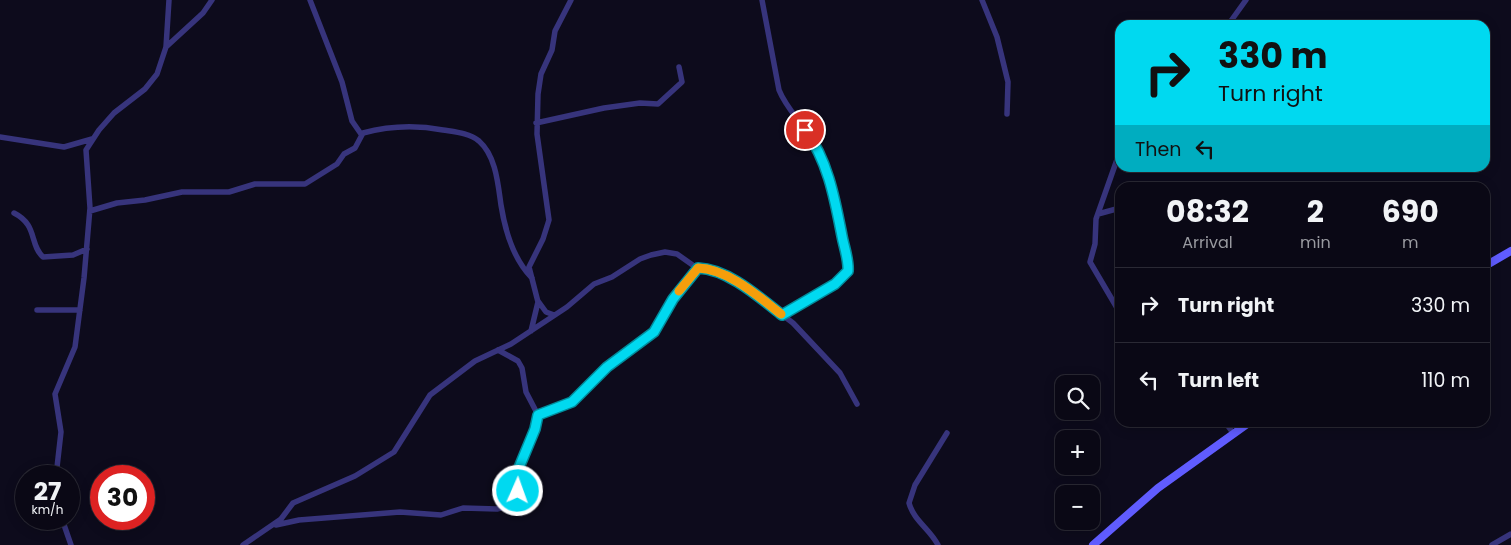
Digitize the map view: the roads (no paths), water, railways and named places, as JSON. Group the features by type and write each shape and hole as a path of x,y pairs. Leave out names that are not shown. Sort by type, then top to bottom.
{"main road":[{"path":"1490,263 1511,250"},
{"path":"1093,545 1155,490 1242,427"}],"street":[{"path":"57,465 61,432 55,394 75,347 87,249 90,211 85,163 86,150 92,139 114,113 145,89 153,79 166,47 169,0"},
{"path":"166,47 196,20 212,0"},
{"path":"310,0 342,82 352,121 361,134"},
{"path":"531,331 537,312 538,301 529,267 544,238 549,220 536,123 541,74 552,50 555,31 571,0"},
{"path":"762,0 779,90 784,102 813,140 822,161 835,202 848,269 835,284 782,315"},
{"path":"982,0 997,37 1008,82 1007,114"},
{"path":"1232,20 1246,0"},
{"path":"536,123 604,108 640,103 658,104 682,82 679,66"},
{"path":"361,134 415,127 462,134 480,142 497,177 502,206 516,253 521,266 532,278"},
{"path":"90,211 117,203 145,200 182,192 229,192 254,184 305,184 326,173 344,154 353,149 361,134"},
{"path":"0,137 64,147 92,139"},
{"path":"1115,165 1095,225 1095,244 1090,262 1115,304"},
{"path":"1098,214 1115,209"},
{"path":"14,213 30,226 39,253 43,258 73,255 87,249"},
{"path":"243,545 281,520 293,503 356,476 394,452 434,390 459,375 479,358 498,350 531,331 594,284 612,277 640,259 672,252 698,268 726,276 782,315 840,373 857,404"},
{"path":"538,415 572,402 607,367 654,332 673,299 698,268"},
{"path":"538,301 546,312 554,315"},
{"path":"37,310 80,310"},
{"path":"273,526 299,520 400,512 441,515 472,507 505,508 516,498 518,470 535,429 538,415 526,392 522,368 511,356 498,350"},
{"path":"1229,427 1233,433"},
{"path":"938,545 933,535 917,520 909,503 915,485 947,433"},
{"path":"66,530 71,545"},
{"path":"1492,545 1511,534"}]}
